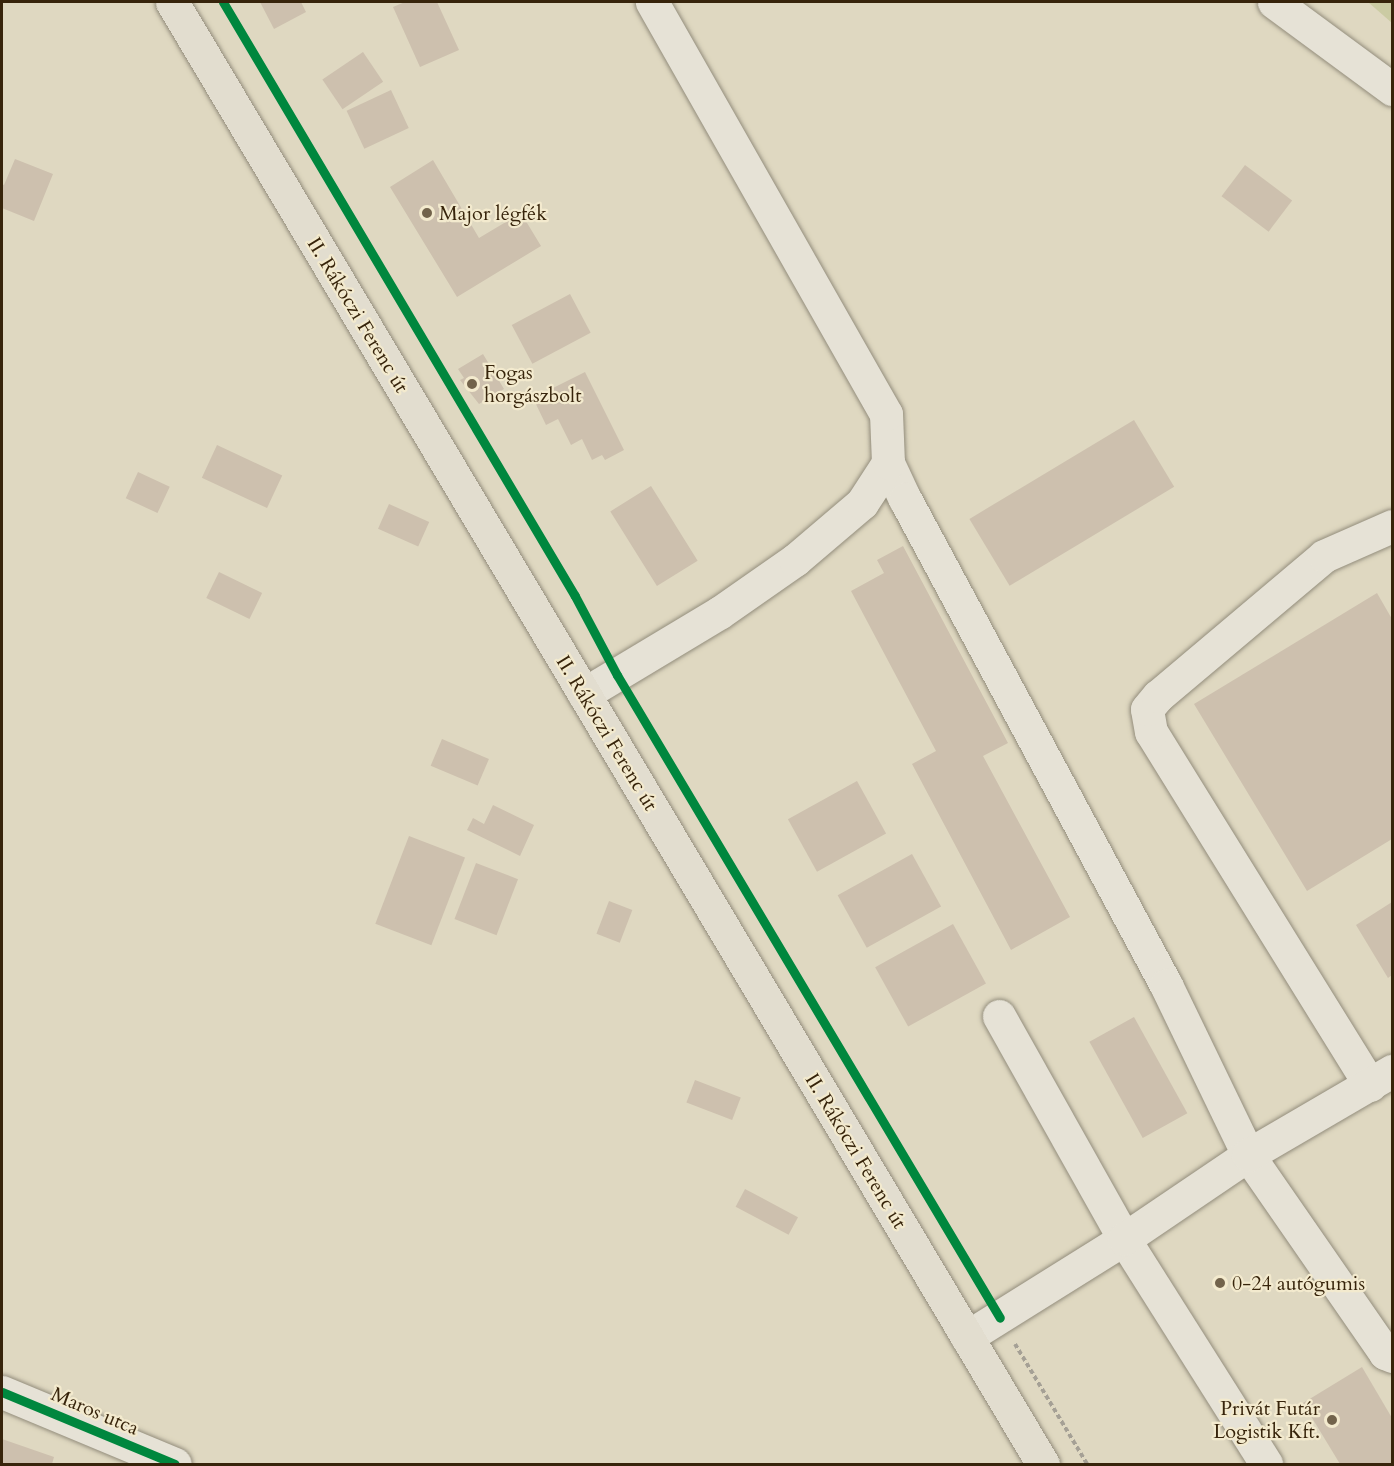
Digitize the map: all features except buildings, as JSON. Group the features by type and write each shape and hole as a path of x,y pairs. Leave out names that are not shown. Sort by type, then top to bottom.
{"main road":[{"name":"II. Rákóczi Ferenc út","path":"172,2 1043,1464"}],"street":[{"path":"652,2 886,414 888,463 905,499 1166,985 1248,1155 1385,1353 1392,1356"},
{"path":"1274,2 1392,89"},
{"path":"584,694 719,613 795,560 862,503 888,463"},
{"path":"967,1338 1124,1239 1248,1155 1381,1078 1151,732 1147,709 1158,696 1324,556 1392,526"},
{"path":"999,1016 1124,1239 1266,1464"},
{"name":"Maros utca","path":"2,1392 175,1464"}],"path":[{"path":"1000,1318 1087,1464"}],"green space":[{"path":"1368,2 1392,2 1392,23"}],"cycle path":[{"path":"223,2 575,596 617,675 1000,1318"},
{"path":"2,1392 175,1464"}],"place":[{"name":"Major légfék","path":"427,213"},
{"name":"Fogas horgászbolt","path":"472,384"},
{"name":"0-24 autógumis","path":"1220,1283"},
{"name":"Privát Futár Logistik Kft.","path":"1332,1420"}]}
